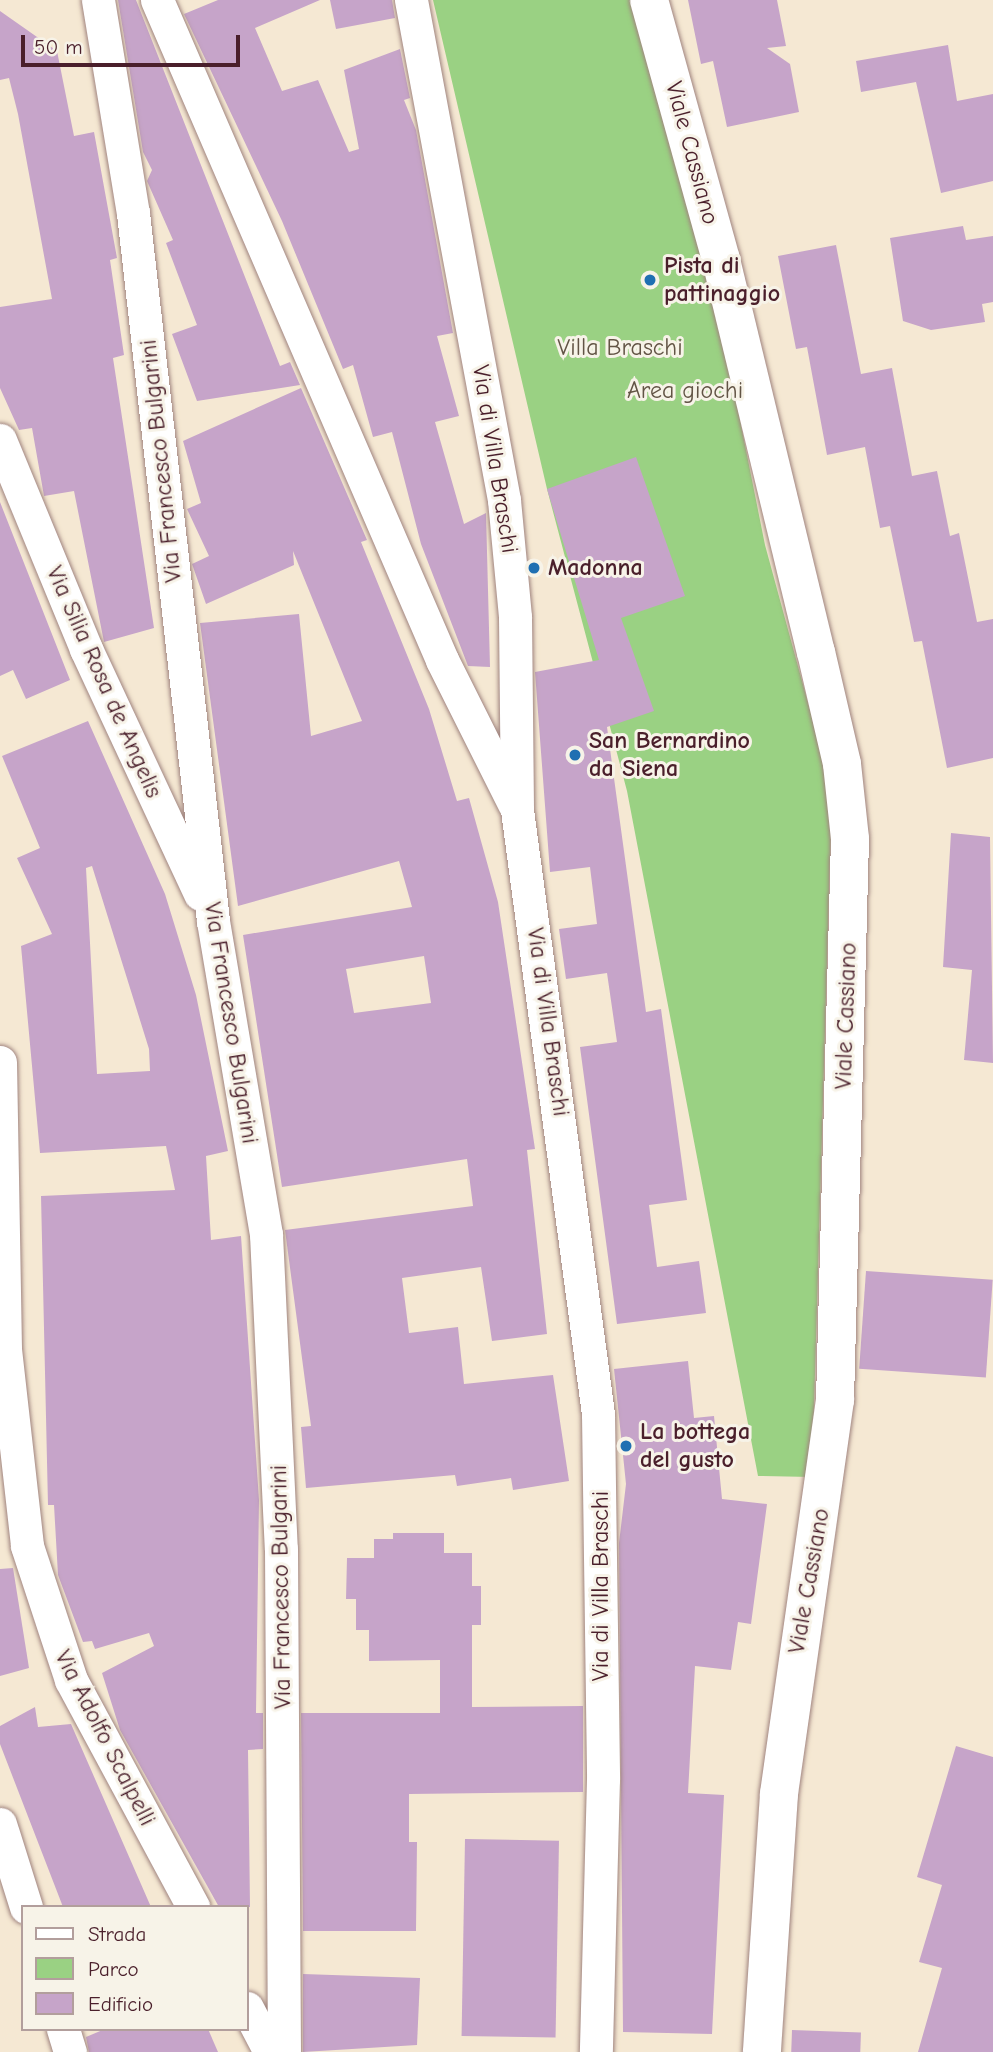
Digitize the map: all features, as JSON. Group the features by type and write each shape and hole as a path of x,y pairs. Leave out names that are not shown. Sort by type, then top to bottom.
{"street":[{"name":"Via Francesco Bulgarini","path":"98,0 134,213 213,922 266,1234 277,1390 284,2052"},
{"path":"157,0 442,660 517,810"},
{"name":"Via di Villa Braschi","path":"411,0 504,500 515,617 517,810 598,1414 603,1779 596,2052"},
{"name":"Viale Cassiano","path":"649,0 782,509 842,764 850,839 835,1400 821,1522 792,1680 762,2052"},
{"name":"Via Silia Rosa de Angelis","path":"0,440 86,649 213,922"},
{"name":"Via Adolfo Scalpelli","path":"0,1062 5,1349 27,1546 71,1680 192,1905"},
{"path":"0,1824 25,1905"},
{"path":"248,2010 270,2052"},
{"path":"65,2031 70,2052"}],"green space":[{"name":"Villa Braschi","path":"433,0 631,0 721,325 765,545 832,791 812,1477 758,1476 627,791 547,489"}],"building":[{"path":"118,0 136,0 280,366 290,362 300,385 197,401 172,334 197,325 166,243 173,240 147,181 152,170 143,152"},
{"path":"218,0 320,0 255,28 282,91 318,80 349,152 359,149 344,70 400,49 410,98 404,100 416,130 453,333 437,336 459,416 435,422 464,524 486,513 490,667 468,666 421,544 392,432 373,437 353,365 343,369 282,221 184,14"},
{"path":"330,0 392,0 395,18 336,29"},
{"path":"688,0 777,0 786,46 767,48 790,64 799,112 727,127 713,61 701,64"},
{"path":"0,11 57,51 74,136 94,132 117,258 110,260 124,355 113,358 154,628 104,642 74,491 44,496 32,428 19,430 0,388 0,307 52,299 18,114 9,78 0,80"},
{"path":"948,45 957,101 993,94 993,181 941,193 916,82 861,92 856,61"},
{"path":"963,226 966,240 993,236 993,302 982,304 985,322 931,330 903,321 890,238"},
{"path":"836,245 861,374 892,368 912,476 937,471 950,536 959,533 977,622 993,619 993,758 947,768 922,641 914,642 890,526 880,528 865,447 827,455 807,347 796,349 778,256"},
{"path":"301,388 367,540 361,542 429,709 457,801 469,798 498,902 535,1149 527,1150 547,1334 492,1341 481,1267 402,1278 409,1333 458,1327 464,1384 553,1375 569,1481 513,1490 511,1478 457,1486 455,1475 306,1488 301,1427 311,1426 285,1230 473,1206 467,1159 282,1187 243,935 412,907 399,861 238,906 200,623 299,614 311,736 362,721 293,551 294,565 206,604 192,564 209,556 187,509 201,503 183,441","holes":["424,956 431,1003 354,1013 346,969"]},
{"path":"636,457 685,596 621,618 654,711 607,727 646,1012 661,1009 687,1200 649,1205 657,1267 699,1261 706,1313 617,1324 580,1047 617,1042 607,973 566,979 559,929 597,924 590,867 550,872 535,672 599,660 547,489"},
{"path":"0,502 70,680 26,699 13,670 0,676"},
{"path":"88,721 165,894 196,995 228,1151 206,1156 211,1240 241,1236 259,1500 256,1713 263,1713 263,1749 248,1750 250,1907 218,1905 120,1730 102,1673 154,1646 149,1633 95,1649 92,1641 83,1642 58,1575 54,1505 48,1505 41,1196 175,1190 166,1146 40,1153 21,946 52,934 17,858 40,848 2,756","holes":["92,866 149,1049 150,1071 97,1074 86,868"]},
{"path":"951,833 990,837 993,1063 964,1060 972,970 943,967"},
{"path":"866,1271 993,1280 986,1378 859,1369"},
{"path":"688,1361 694,1418 714,1416 722,1499 767,1504 751,1624 738,1622 731,1670 695,1666 688,1793 724,1795 712,2034 623,2032 619,1543 626,1484 614,1369"},
{"path":"393,1533 444,1533 444,1553 472,1553 472,1586 481,1586 481,1625 472,1625 472,1707 583,1706 583,1792 409,1794 409,1842 417,1842 416,1931 303,1931 301,1713 440,1713 440,1660 369,1661 369,1630 356,1630 356,1599 346,1599 347,1558 374,1558 374,1539 393,1539"},
{"path":"13,1568 29,1668 0,1676 0,1569"},
{"path":"35,1707 38,1727 71,1724 150,1905 62,1905 0,1744 0,1726"},
{"path":"956,1746 993,1757 993,2052 918,2052 942,1968 919,1962 942,1885 917,1877"},
{"path":"465,1839 559,1841 556,2038 462,2036"},
{"path":"303,1974 420,1978 417,2045 303,2052"},
{"path":"792,2030 861,2032 860,2052 791,2052"},
{"path":"100,2031 209,2031 218,2052 89,2052 86,2037"}],"place":[{"name":"Pista di pattinaggio","path":"650,280"},
{"name":"Madonna","path":"534,568"},
{"name":"San Bernardino da Siena","path":"575,755"},
{"name":"La bottega del gusto","path":"626,1446"}],"park label":[{"name":"Area giochi","path":"685,391"}]}
